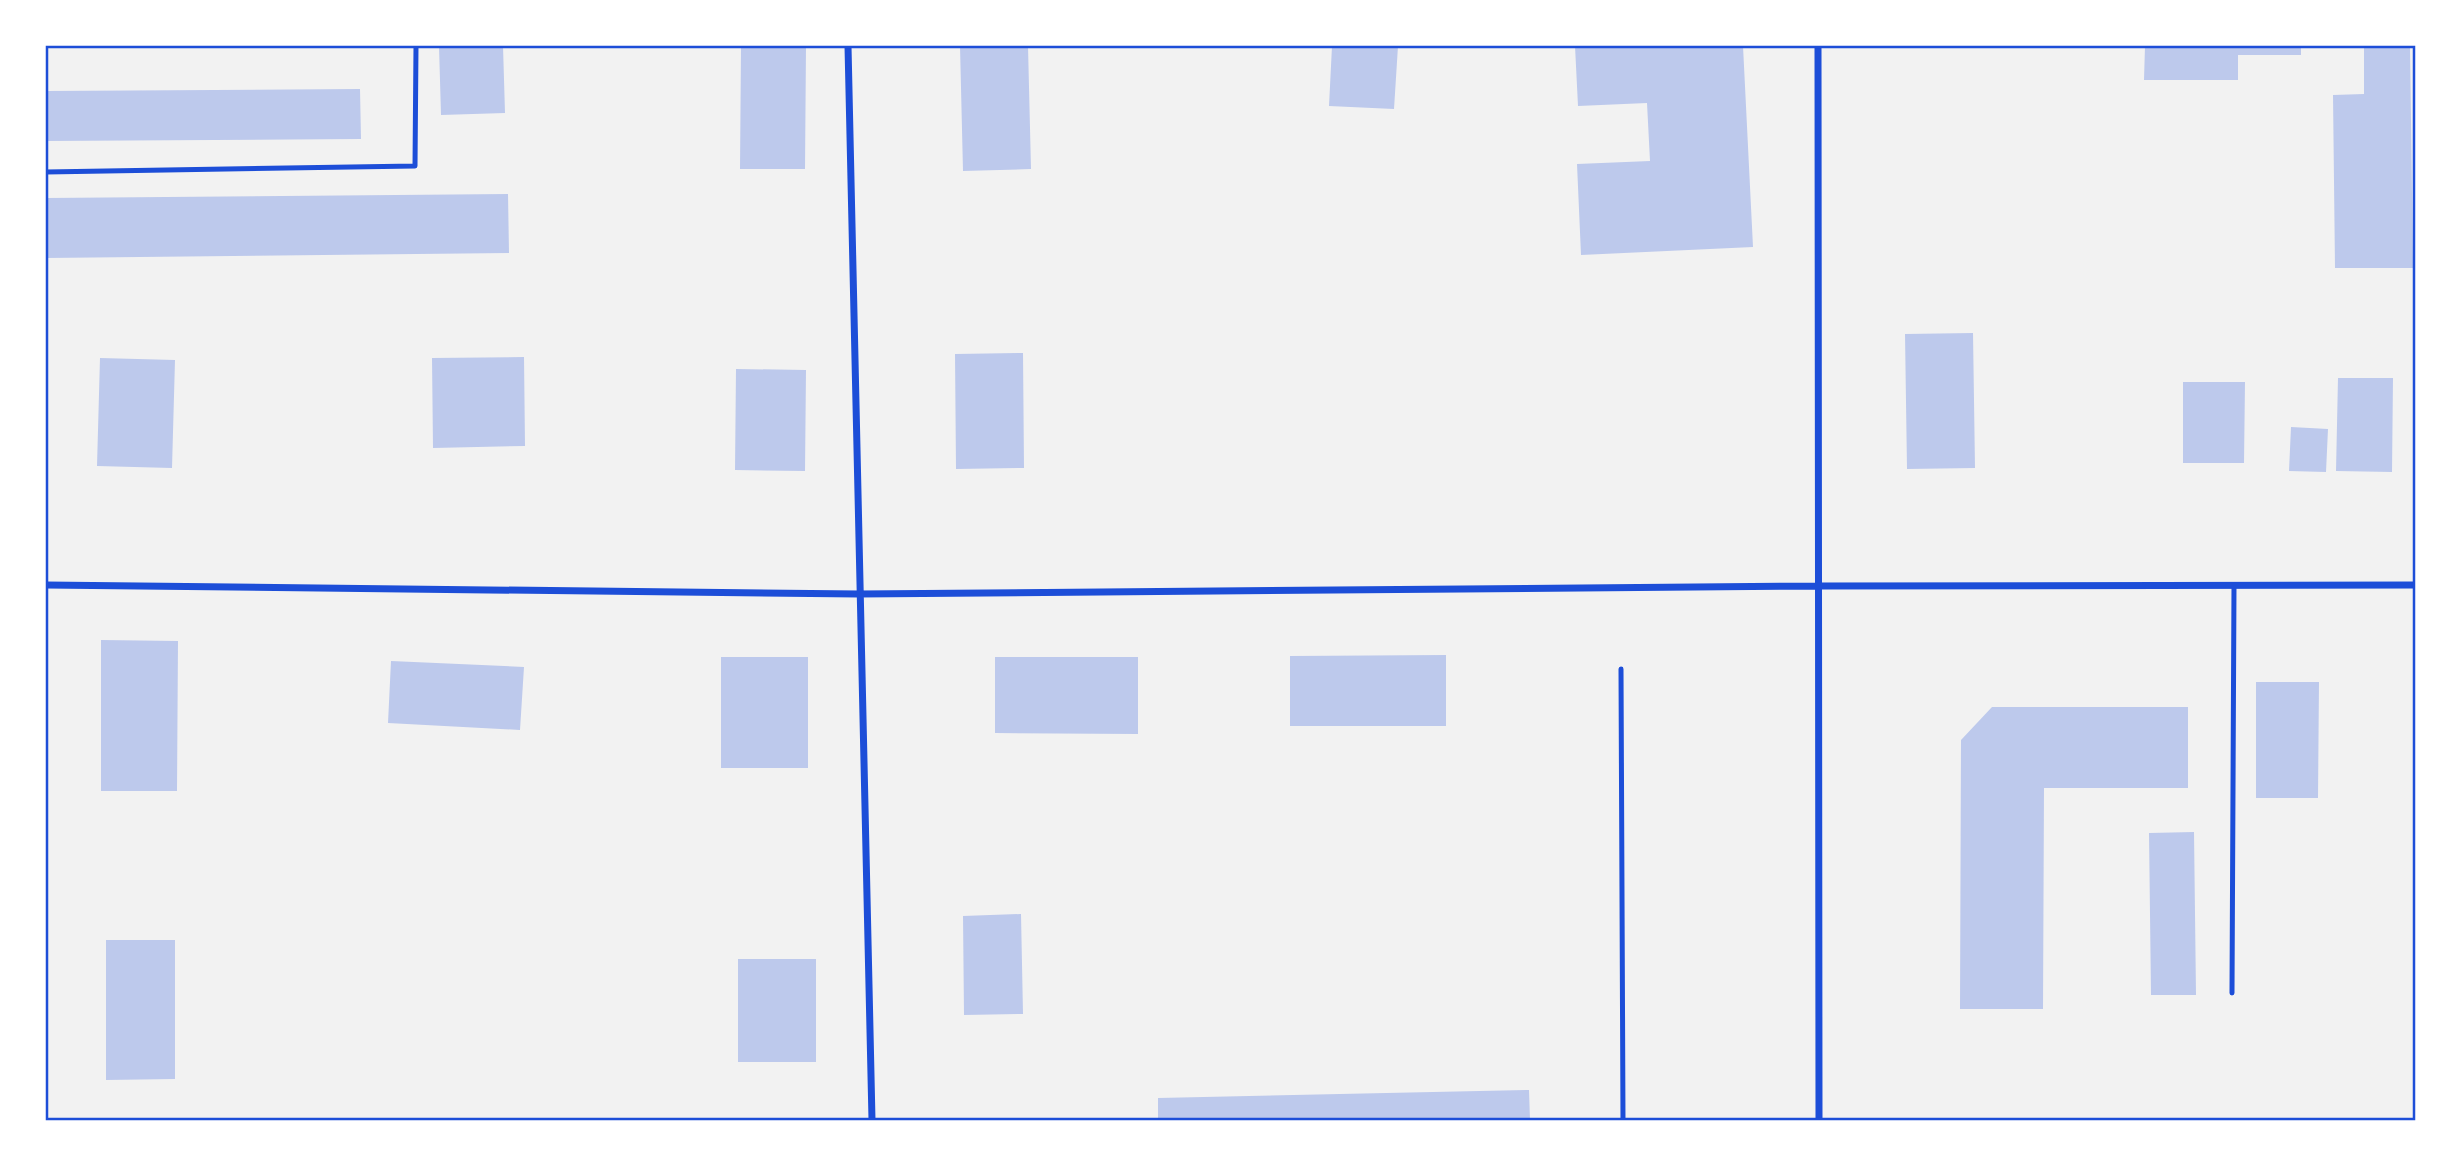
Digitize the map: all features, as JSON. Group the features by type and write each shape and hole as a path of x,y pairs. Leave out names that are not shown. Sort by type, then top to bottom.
{"street":[{"path":"848,46 872,1121"},
{"path":"1818,46 1819,1121"},
{"path":"46,585 859,594 1818,586 2416,585"}],"lane":[{"path":"46,172 415,166 416,46"},
{"path":"2232,993 2235,585"},
{"path":"1621,669 1623,1121"}],"building":[{"path":"439,46 503,46 505,113 441,115"},
{"path":"741,46 806,46 805,169 740,169"},
{"path":"960,46 1028,46 1031,169 963,171"},
{"path":"1332,46 1398,46 1394,109 1329,106"},
{"path":"1575,46 1743,46 1753,247 1581,255 1577,164 1650,161 1647,103 1578,106"},
{"path":"2145,46 2301,46 2301,55 2238,55 2238,80 2144,80"},
{"path":"2364,46 2410,46 2413,268 2335,268 2333,95 2364,94"},
{"path":"360,89 361,139 46,141 46,91"},
{"path":"508,194 509,253 46,258 46,198"},
{"path":"1973,333 1975,468 1907,469 1905,334"},
{"path":"1023,353 1024,468 956,469 955,354"},
{"path":"524,357 525,446 433,448 432,358"},
{"path":"100,358 175,360 172,468 97,466"},
{"path":"736,369 806,370 805,471 735,470"},
{"path":"2338,378 2393,378 2392,472 2336,471"},
{"path":"2183,382 2245,382 2244,463 2183,463"},
{"path":"2291,427 2328,429 2326,472 2289,471"},
{"path":"101,640 178,641 177,791 101,791"},
{"path":"1446,655 1446,726 1290,726 1290,656"},
{"path":"721,657 808,657 808,768 721,768"},
{"path":"995,657 1138,657 1138,734 995,733"},
{"path":"391,661 524,667 520,730 388,723"},
{"path":"2256,682 2319,682 2318,798 2256,798"},
{"path":"1992,707 2188,707 2188,788 2044,788 2043,1009 1960,1009 1961,740"},
{"path":"2194,832 2196,995 2151,995 2149,833"},
{"path":"1021,914 1023,1014 964,1015 963,916"},
{"path":"106,940 175,940 175,1079 106,1080"},
{"path":"738,959 816,959 816,1062 738,1062"},
{"path":"1529,1090 1530,1120 1158,1120 1158,1098"}]}
